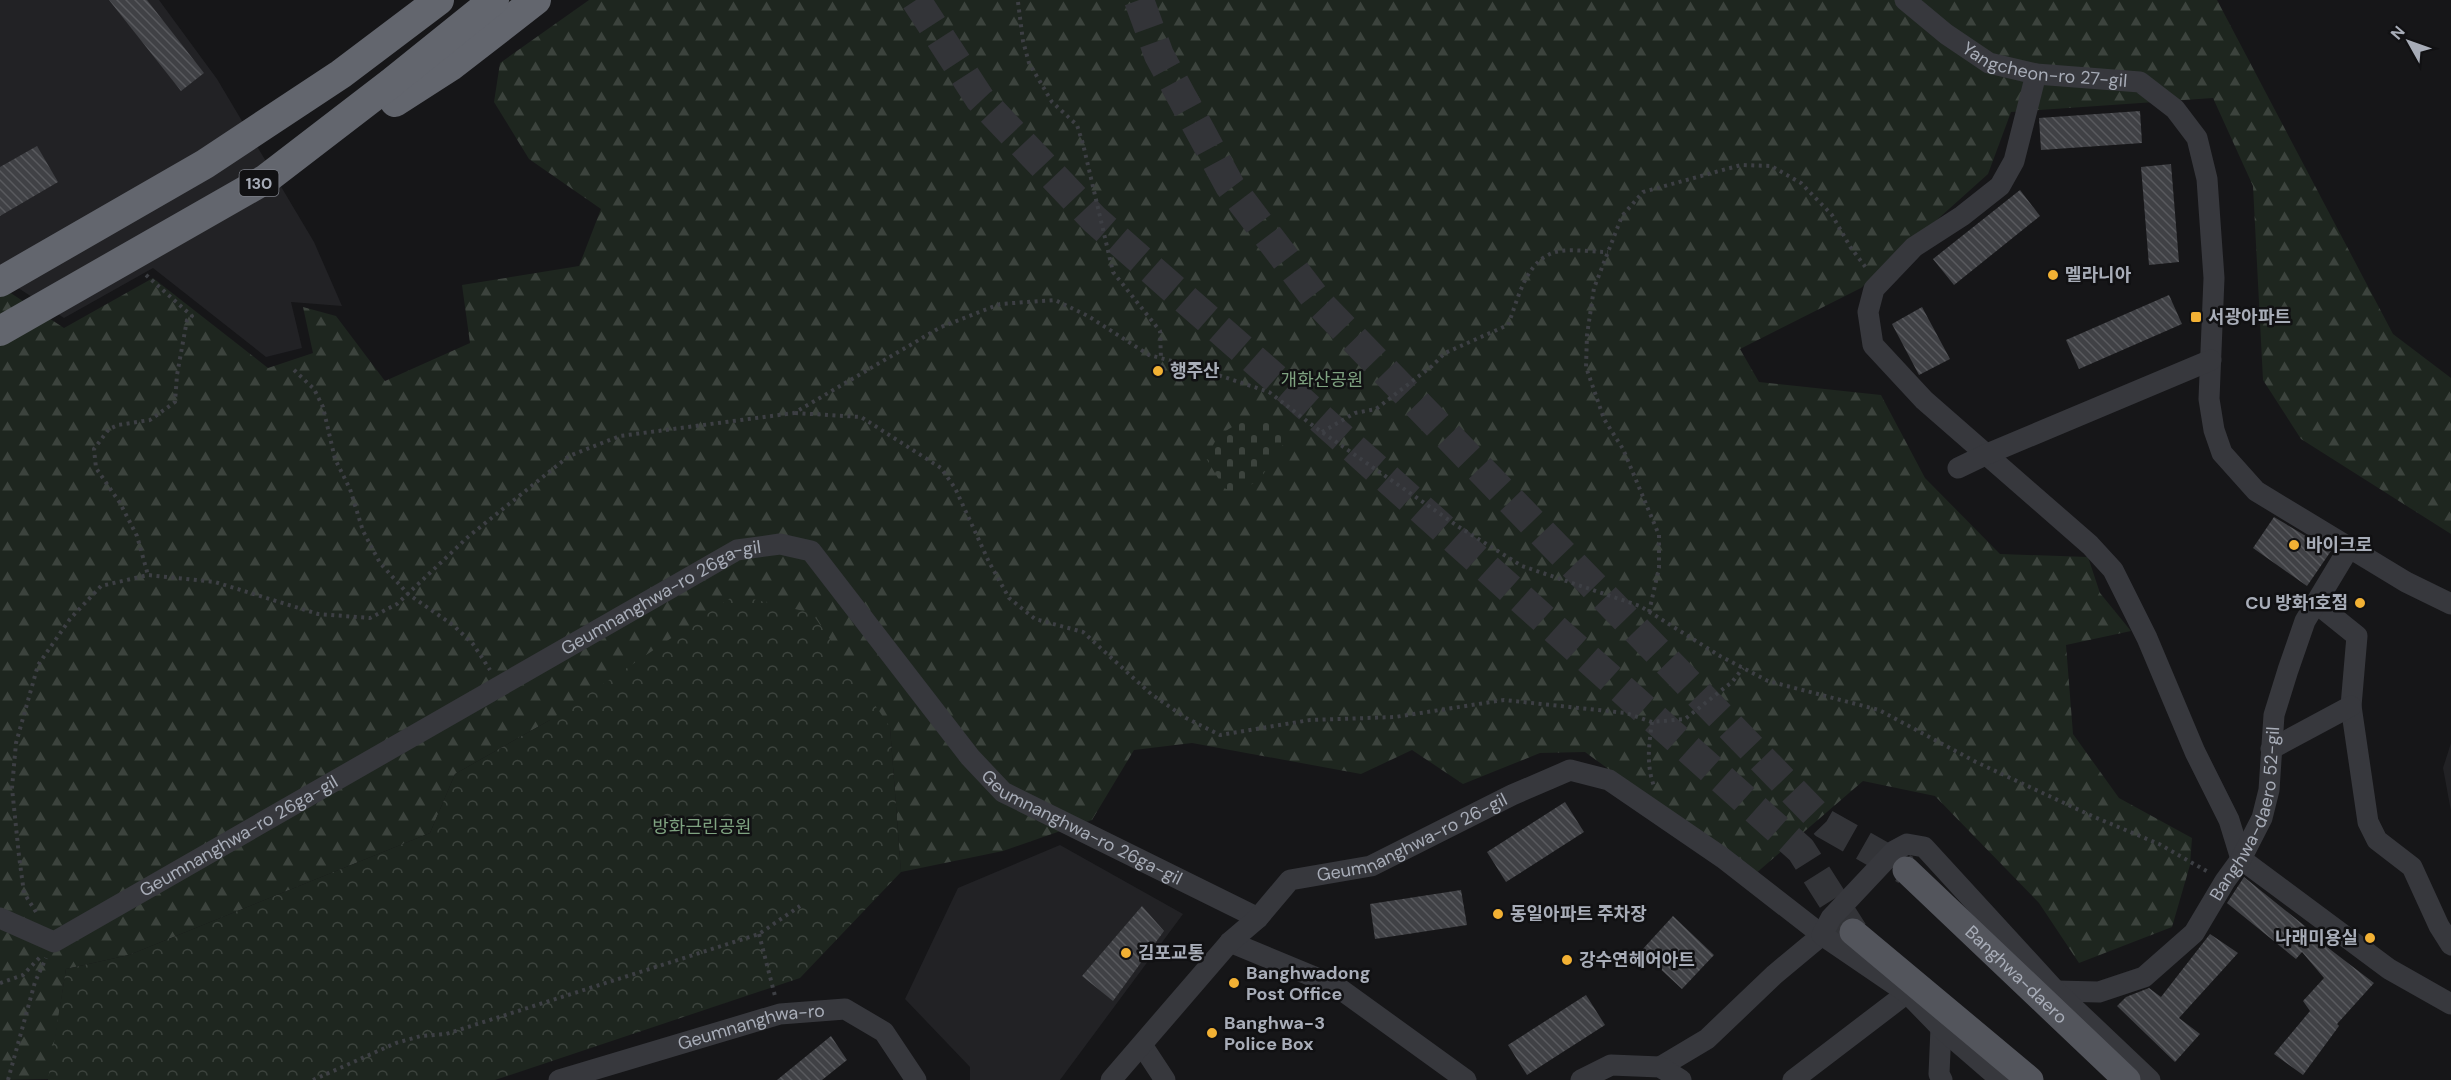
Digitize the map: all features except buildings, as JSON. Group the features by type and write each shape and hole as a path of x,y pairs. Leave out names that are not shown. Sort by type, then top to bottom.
{"highway":[{"path":"205,164 315,68 411,0"},
{"name":"130","path":"0,282 205,164 341,74 439,0"},
{"name":"130","path":"0,331 266,179 392,83 494,0"},
{"path":"266,179 353,130 451,66 536,0"}],"main road":[{"name":"Banghwa-daero","path":"1905,870 2127,1080"},
{"path":"1853,932 2030,1080"}],"street":[{"name":"Yangcheon-ro 27-gil","path":"1905,0 1946,34 1989,63 2036,74 2140,82 2175,108 2197,138 2207,179 2214,278 2209,399 2214,430 2222,453 2256,491 2406,582 2451,604"},
{"path":"2036,74 2014,160 2000,186 1962,216 1914,247 1875,289 1868,312 1873,345 1924,400 2090,546 2113,570 2147,638 2195,752 2229,820 2241,859 2389,969 2451,1004"},
{"path":"1958,468 2211,360"},
{"name":"Geumnanghwa-ro 26ga-gil","path":"54,942 737,550 780,543 811,551 970,757 1003,792 1258,918"},
{"name":"Banghwa-daero 52-gil","path":"2056,991 2099,992 2144,977 2194,933 2241,859 2262,818 2269,790 2274,715 2306,621 2349,548"},
{"path":"2316,603 2357,636 2351,706 2368,822 2378,840 2412,867 2439,926 2451,945"},
{"path":"2271,749 2351,706"},
{"name":"Geumnanghwa-ro 26-gil","path":"1111,1080 1230,942 1258,918 1290,880 1371,866 1512,795 1570,770 1609,780 1723,858 1822,935 1906,993 1941,1028 2001,1080"},
{"path":"1660,1067 1707,1040 1774,975 1822,935 1831,918 1893,851 1907,844 1924,847 2056,991 2150,1080"},
{"path":"0,918 54,942"},
{"path":"1230,942 1336,986 1466,1080"},
{"path":"1793,1080 1906,993"},
{"name":"Geumnanghwa-ro","path":"559,1080 780,1014 845,1010 884,1032 916,1080"},
{"path":"1941,1028 1939,1074 1942,1080"},
{"path":"1142,1045 1165,1080"},
{"path":"1581,1080 1611,1065 1660,1067 1681,1080"}],"path":[{"path":"1018,2 1023,41 1029,63 1053,102 1077,125 1113,272 1160,331 1161,358"},
{"path":"1649,612 1659,568 1659,535 1623,450 1604,419 1587,367 1587,335 1594,288 1622,216 1643,192 1741,165 1772,166 1802,183 1832,215 1864,267 1884,279"},
{"path":"1322,432 1355,413 1376,410 1445,353 1508,325 1529,270 1543,257 1560,251 1608,252"},
{"path":"144,274 192,316 187,320 177,375 175,402 150,420 118,425 109,429 94,448 96,468 120,503 137,536 148,575"},
{"path":"794,413 941,327 1000,304 1055,300 1088,316 1149,356 1269,392 1322,432 1459,527 1522,566 1640,606 1768,681 1879,710 1976,762 2092,816 2159,844 2225,881"},
{"path":"294,370 314,389 323,407 335,459 350,489 363,531 380,563 408,594 453,625 473,644 501,685"},
{"path":"54,942 24,893 12,788 19,733 39,665 70,619 101,586 148,575 215,582 318,614 370,618 397,604 469,536 569,456 620,436 794,413 861,417 941,468 955,488 1009,598 1035,620 1083,632 1151,694 1186,718 1220,735 1310,720 1395,717 1504,700 1626,713 1652,722 1685,719 1732,682 1743,668"},
{"path":"1652,722 1649,748 1650,774 1665,818"},
{"path":"313,1080 396,1043 421,1036 446,1034 759,934 800,906"},
{"path":"759,934 780,1014"},
{"path":"0,983 23,975 54,942"},
{"path":"9,1080 35,982 54,942"}],"shaded area":[{"path":"0,0 159,0 217,79 314,242 342,306 291,302 302,348 266,357 153,268 64,318 0,276"},
{"path":"2451,743 2451,811 2443,768"},
{"path":"1060,845 1183,914 1060,1080 970,1080 970,1067 905,999 958,888"}],"green space":[{"name":"개화산공원","path":"589,0 2217,0 2393,334 2451,378 2451,534 2301,439 2263,380 2253,186 2213,98 2011,112 1988,174 1861,288 1740,349 1759,382 1881,395 1925,478 2000,554 2088,557 2100,593 2131,631 2066,645 2073,734 2119,798 2192,838 2190,865 2172,927 2079,963 2039,903 1935,796 1863,781 1754,875 1585,752 1540,753 1463,784 1412,750 1361,774 1192,743 1134,750 1092,820 1003,851 901,872 890,727 550,720 455,774 430,833 129,955 66,969 49,1079 0,1080 0,286 64,328 153,278 268,368 313,353 303,307 336,316 385,381 470,343 462,285 579,266 601,209 529,159 494,102 500,63"},
{"path":"1243,420 1276,421 1284,428 1284,443 1260,479 1237,493 1224,488 1206,458 1218,436"},
{"name":"방화근린공원","path":"735,595 812,613 890,727 901,872 800,978 495,1080 48,1080 66,969 129,955 430,833 455,774 550,720"}],"tunnel":[{"path":"916,0 980,99 1094,219 1292,393 1801,850 1853,932"},
{"path":"1139,0 1159,55 1230,186 1319,303 1825,824 1906,870"}],"place":[{"name":"멜라니아","path":"2053,275"},
{"name":"서광아파트","path":"2196,317"},
{"name":"행주산","path":"1158,371"},
{"name":"바이크로","path":"2294,545"},
{"name":"CU 방화1호점","path":"2360,603"},
{"name":"동일아파트 주차장","path":"1498,914"},
{"name":"나래미용실","path":"2370,938"},
{"name":"김포교통","path":"1126,953"},
{"name":"강수연헤어아트","path":"1567,960"},
{"name":"Banghwadong Post Office","path":"1234,983"},
{"name":"Banghwa-3 Police Box","path":"1212,1033"}]}
